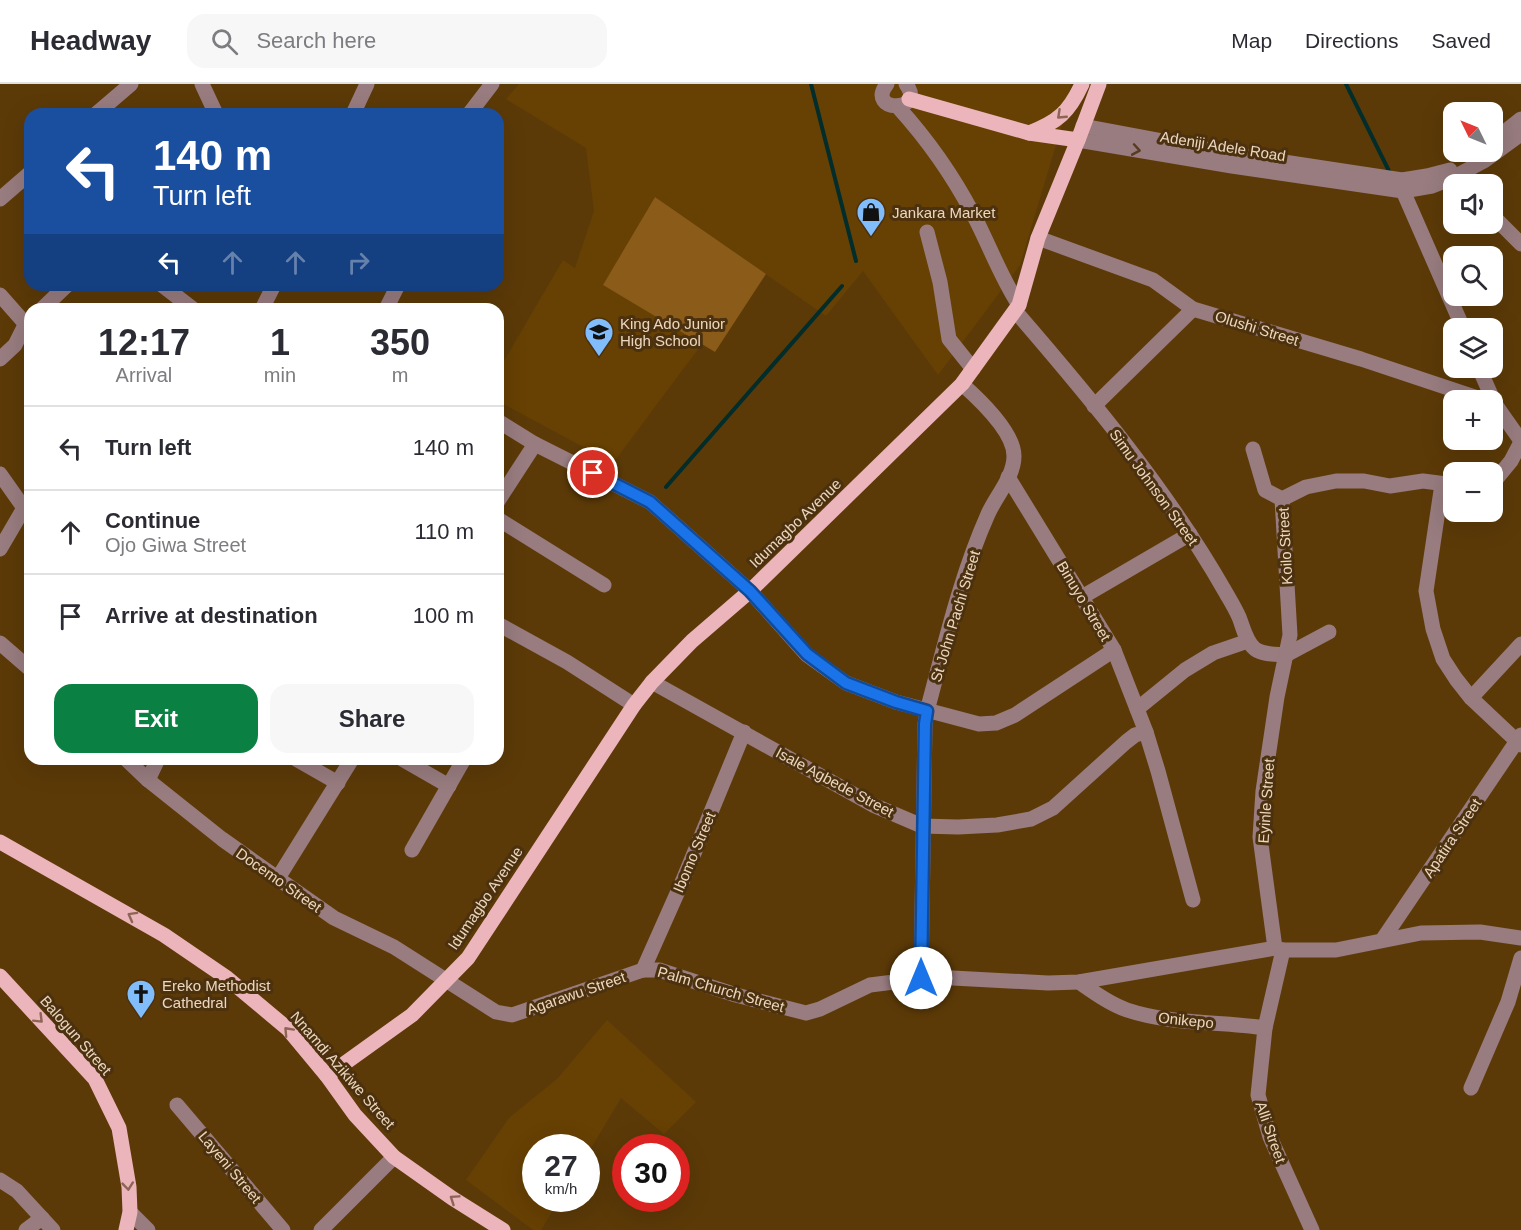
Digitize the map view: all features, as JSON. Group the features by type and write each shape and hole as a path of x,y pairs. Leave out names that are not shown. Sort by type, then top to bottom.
{"main road":[{"path":"1029,133 1058,120 1067,111 1082,84"},
{"name":"Idumagbo Avenue","path":"327,1076 412,1015 468,958 634,705 652,682 692,642 750,591 962,384 1017,309 1038,238 1099,84"},
{"name":"Adeniji Adele Road","path":"904,97 1029,133 1081,133"},
{"name":"Nnamdi Azikiwe Street","path":"0,842 164,934 227,978 288,1029 356,1114 394,1157 503,1230"},
{"name":"Balogun Street","path":"0,976 95,1079 120,1128 129,1187 130,1212 126,1230"}],"street":[{"path":"103,108 130,84"},
{"path":"202,84 213,108"},
{"path":"356,108 367,84"},
{"path":"474,108 492,84"},
{"name":"Simu Johnson Street","path":"882,88 886,102 891,106 904,97 918,129 973,214 1017,309 1139,462 1190,534 1238,614 1248,641"},
{"path":"1503,133 1521,119"},
{"name":"Adeniji Adele Road","path":"1081,133 1402,180 1452,169 1464,162"},
{"name":"Adeniji Adele Road","path":"1081,133 1232,166 1403,191 1443,184"},
{"name":"Adeniji Adele Road","path":"1465,174 1521,134"},
{"path":"0,199 24,178"},
{"path":"1403,191 1459,318"},
{"path":"1503,225 1521,243"},
{"path":"927,232 940,282 949,339 973,369"},
{"name":"Olushi Street","path":"1038,238 1153,280 1193,309 1361,359 1452,390"},
{"path":"48,303 61,291"},
{"path":"170,291 185,303"},
{"path":"0,295 24,321"},
{"path":"1094,406 1193,309"},
{"path":"0,359 15,345 24,331"},
{"name":"St John Pachi Street","path":"921,978 922,826 927,711 963,577 989,513 1008,477 1014,458 1012,440 962,384"},
{"path":"1503,419 1521,442 1503,471"},
{"path":"504,426 535,444 650,502 750,591 807,654 846,683 896,702 980,724 996,723 1015,715 1114,650"},
{"path":"504,492 535,444"},
{"name":"Koilo Street","path":"1253,449 1265,490 1282,499 1290,635 1286,655"},
{"path":"0,474 24,505"},
{"name":"Binuyo Street","path":"1008,477 1114,650 1146,732 1193,900"},
{"path":"1282,499 1306,487 1336,481 1364,481 1390,486 1423,481 1443,484"},
{"path":"1443,509 1426,591 1433,629 1443,659 1471,698 1520,740"},
{"path":"0,549 24,513"},
{"path":"504,523 604,585"},
{"path":"1082,597 1190,534"},
{"path":"504,627 634,705"},
{"path":"1137,709 1185,670 1213,653 1248,641 1255,649 1265,653 1286,655 1329,632"},
{"path":"0,643 24,664"},
{"path":"1471,698 1521,644"},
{"name":"Eyinle Street","path":"1279,949 1260,837 1263,790 1277,697 1286,655"},
{"name":"Isale Agbede Street","path":"652,682 873,805 922,826 997,825 1031,819 1053,808 1126,742 1135,735 1146,732"},
{"name":"Ibomo Street","path":"643,970 744,732"},
{"name":"Apatira Street","path":"1383,939 1520,740"},
{"name":"Docemo Street","path":"132,765 222,839 334,918 394,947 446,981"},
{"path":"148,780 155,765"},
{"path":"306,765 338,783"},
{"path":"278,879 348,765"},
{"path":"412,765 449,786"},
{"path":"412,850 461,765"},
{"name":"Palm Church Street","path":"643,970 659,970 736,995 806,1013 820,1009 870,985 921,978 1048,983 1080,982 1279,949 1336,950 1421,933 1480,932 1521,938"},
{"name":"Alli Street","path":"1279,949 1265,1028 1258,1095 1270,1137 1312,1230"},
{"path":"1471,1088 1508,1002 1521,958"},
{"name":"Agarawu Street","path":"446,981 496,1012 512,1015 643,970"},
{"name":"Onikepo","path":"1080,982 1103,999 1127,1010 1167,1020 1265,1028"},
{"name":"Layeni Street","path":"177,1105 283,1230"},
{"path":"321,1230 394,1157"},
{"path":"0,1180 17,1191 53,1230"},
{"path":"130,1212 148,1230"},
{"path":"26,1230 42,1218"}],"shaded area":[{"name":"Jankara Market","path":"519,84 1071,84 1065,115 1020,265 938,375 863,271 826,316 655,197 604,285 702,344 613,463 504,404 504,361 563,260 575,268 594,211 586,148 506,99"},
{"path":"655,197 766,274 715,352 603,285"},
{"path":"607,1020 696,1102 664,1134 621,1098 600,1134 522,1134 522,1212 552,1212 541,1230 533,1230 466,1180 509,1118 557,1079"}],"waterway":[{"path":"811,84 856,261"},
{"path":"1346,84 1390,173"},
{"path":"666,487 842,286"}],"place":[{"name":"Jankara Market","path":"871,238"},
{"name":"King Ado Junior High School","path":"599,358"},
{"name":"Ereko Methodist Cathedral","path":"141,1020"}],"route":[{"path":"593,473 650,502 750,591 807,654 846,683 927,711 922,826 921,978"}]}
